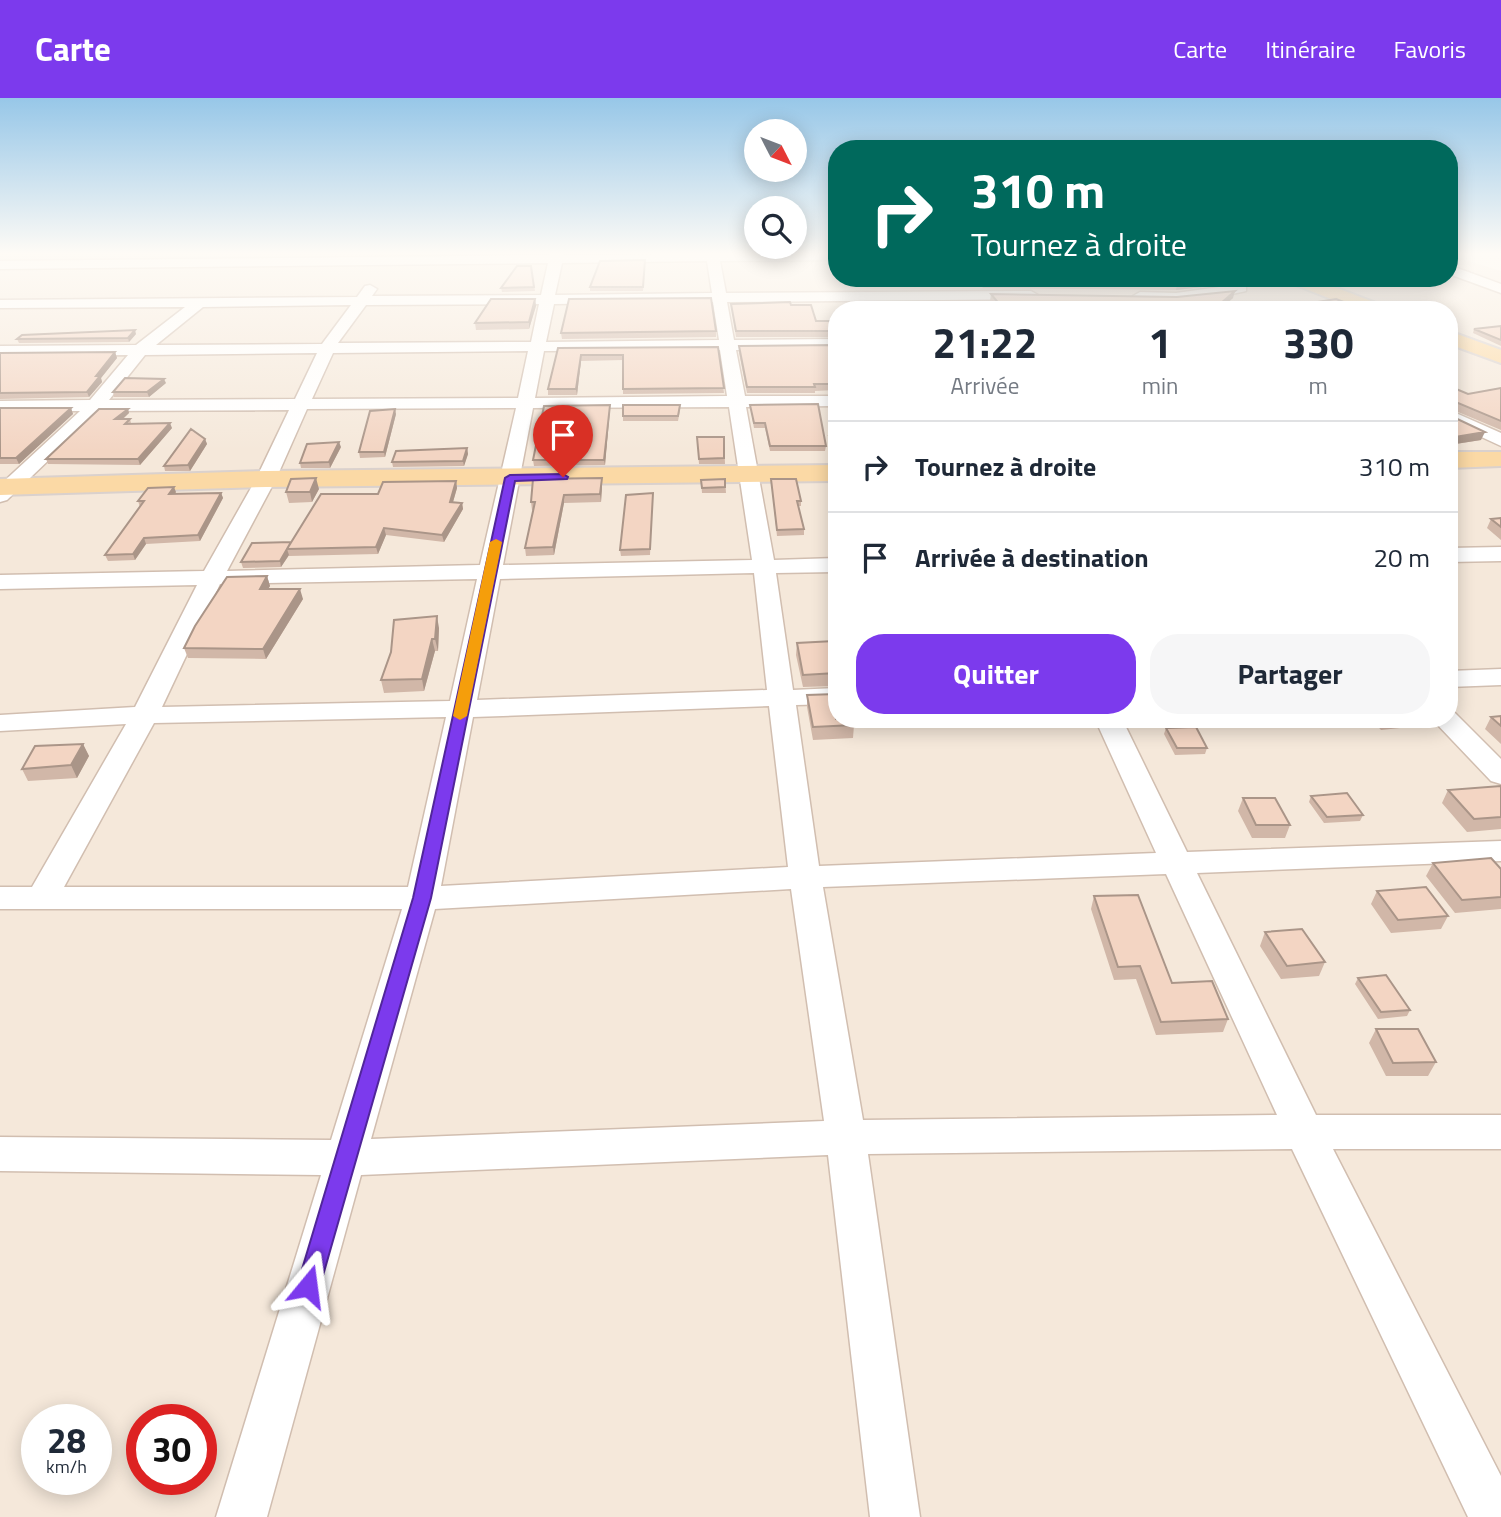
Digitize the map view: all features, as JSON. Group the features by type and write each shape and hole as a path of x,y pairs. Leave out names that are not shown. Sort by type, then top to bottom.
{"main road":[{"path":"1458,340 1501,357"},
{"path":"1458,460 1501,459"},
{"path":"4,489 266,479 828,473"}],"street":[{"path":"4,489 95,406 140,350 178,319"},
{"path":"42,898 145,715 212,577 266,479 327,348 347,319"},
{"path":"241,1517 422,898 543,319"},
{"path":"724,319 764,566 805,877 846,1137 895,1517"},
{"path":"0,351 828,344"},
{"path":"0,406 828,401"},
{"path":"1458,419 1501,440"},
{"path":"1458,555 1501,554"},
{"path":"0,582 828,565"},
{"path":"1458,678 1501,677"},
{"path":"0,723 145,715 461,709 828,696"},
{"path":"1112,728 1304,1132 1495,1517"},
{"path":"1454,728 1501,775"},
{"path":"0,898 422,898 805,877 1501,851"},
{"path":"0,1154 346,1158 846,1137 1501,1132"}],"shaded area":[{"path":"0,319 828,319 828,728 1458,728 1458,319 1501,319 1501,1517 0,1517"}],"building":[{"path":"478,319 530,319 529,322 475,323"},
{"path":"564,319 714,319 716,331 561,333"},
{"path":"734,319 828,321 828,331 736,331"},
{"path":"1501,326 1501,340 1474,329"},
{"path":"135,330 128,338 17,339 22,335"},
{"path":"828,345 828,384 814,384 815,387 747,387 739,346"},
{"path":"718,347 724,388 623,389 623,355 581,355 576,389 548,389 558,348"},
{"path":"115,352 87,392 0,393 0,353"},
{"path":"125,378 164,379 147,392 113,392"},
{"path":"1501,388 1501,421 1458,403 1458,390 1468,394"},
{"path":"818,404 826,446 770,446 765,423 754,423 750,405"},
{"path":"610,405 604,460 533,460 544,406"},
{"path":"623,405 680,405 678,416 623,416"},
{"path":"0,408 71,408 16,458 0,458"},
{"path":"99,409 128,409 115,419 130,419 125,424 170,423 138,459 46,459"},
{"path":"395,409 384,452 359,452 370,411"},
{"path":"1458,419 1485,432 1458,436"},
{"path":"191,429 205,439 188,465 164,466"},
{"path":"697,437 724,437 724,458 699,459"},
{"path":"339,442 329,462 300,463 307,444"},
{"path":"467,448 463,461 392,462 396,451"},
{"path":"316,478 310,492 286,492 291,479"},
{"path":"602,478 600,494 564,495 553,547 525,548 535,502 531,502 533,479"},
{"path":"725,479 725,487 702,488 701,480"},
{"path":"771,479 796,479 801,501 797,501 804,529 777,530"},
{"path":"456,481 450,502 462,503 442,535 384,528 376,547 287,549 321,494 378,494 383,482"},
{"path":"174,487 169,494 221,493 198,535 144,538 133,554 105,555 144,501 138,501 148,488"},
{"path":"653,493 650,549 620,550 626,495"},
{"path":"1501,518 1501,527 1491,519"},
{"path":"291,542 280,561 241,562 252,543"},
{"path":"267,576 260,589 300,589 263,649 184,648 227,577"},
{"path":"437,616 435,639 432,639 422,679 381,680 391,652 394,620"},
{"path":"828,641 828,673 803,675 797,643"},
{"path":"828,694 828,726 813,727 807,695"},
{"path":"1501,716 1501,726 1491,717"},
{"path":"1166,728 1197,728 1207,748 1177,748"},
{"path":"83,744 71,765 22,769 35,746"},
{"path":"1501,786 1501,817 1474,819 1448,790"},
{"path":"1347,793 1363,815 1327,817 1311,796"},
{"path":"1243,798 1275,798 1290,825 1256,825"},
{"path":"1491,858 1501,869 1501,897 1462,900 1433,863"},
{"path":"1426,887 1448,916 1398,920 1377,891"},
{"path":"1138,895 1172,983 1212,981 1228,1019 1161,1022 1140,966 1118,967 1094,896"},
{"path":"1302,929 1325,962 1287,966 1265,932"},
{"path":"1386,975 1410,1010 1381,1012 1358,978"},
{"path":"1376,1029 1418,1029 1436,1062 1393,1063"}],"slow traffic":[{"path":"460,716 496,542"}],"route":[{"path":"308,1286 422,898 510,478 563,477"}]}
